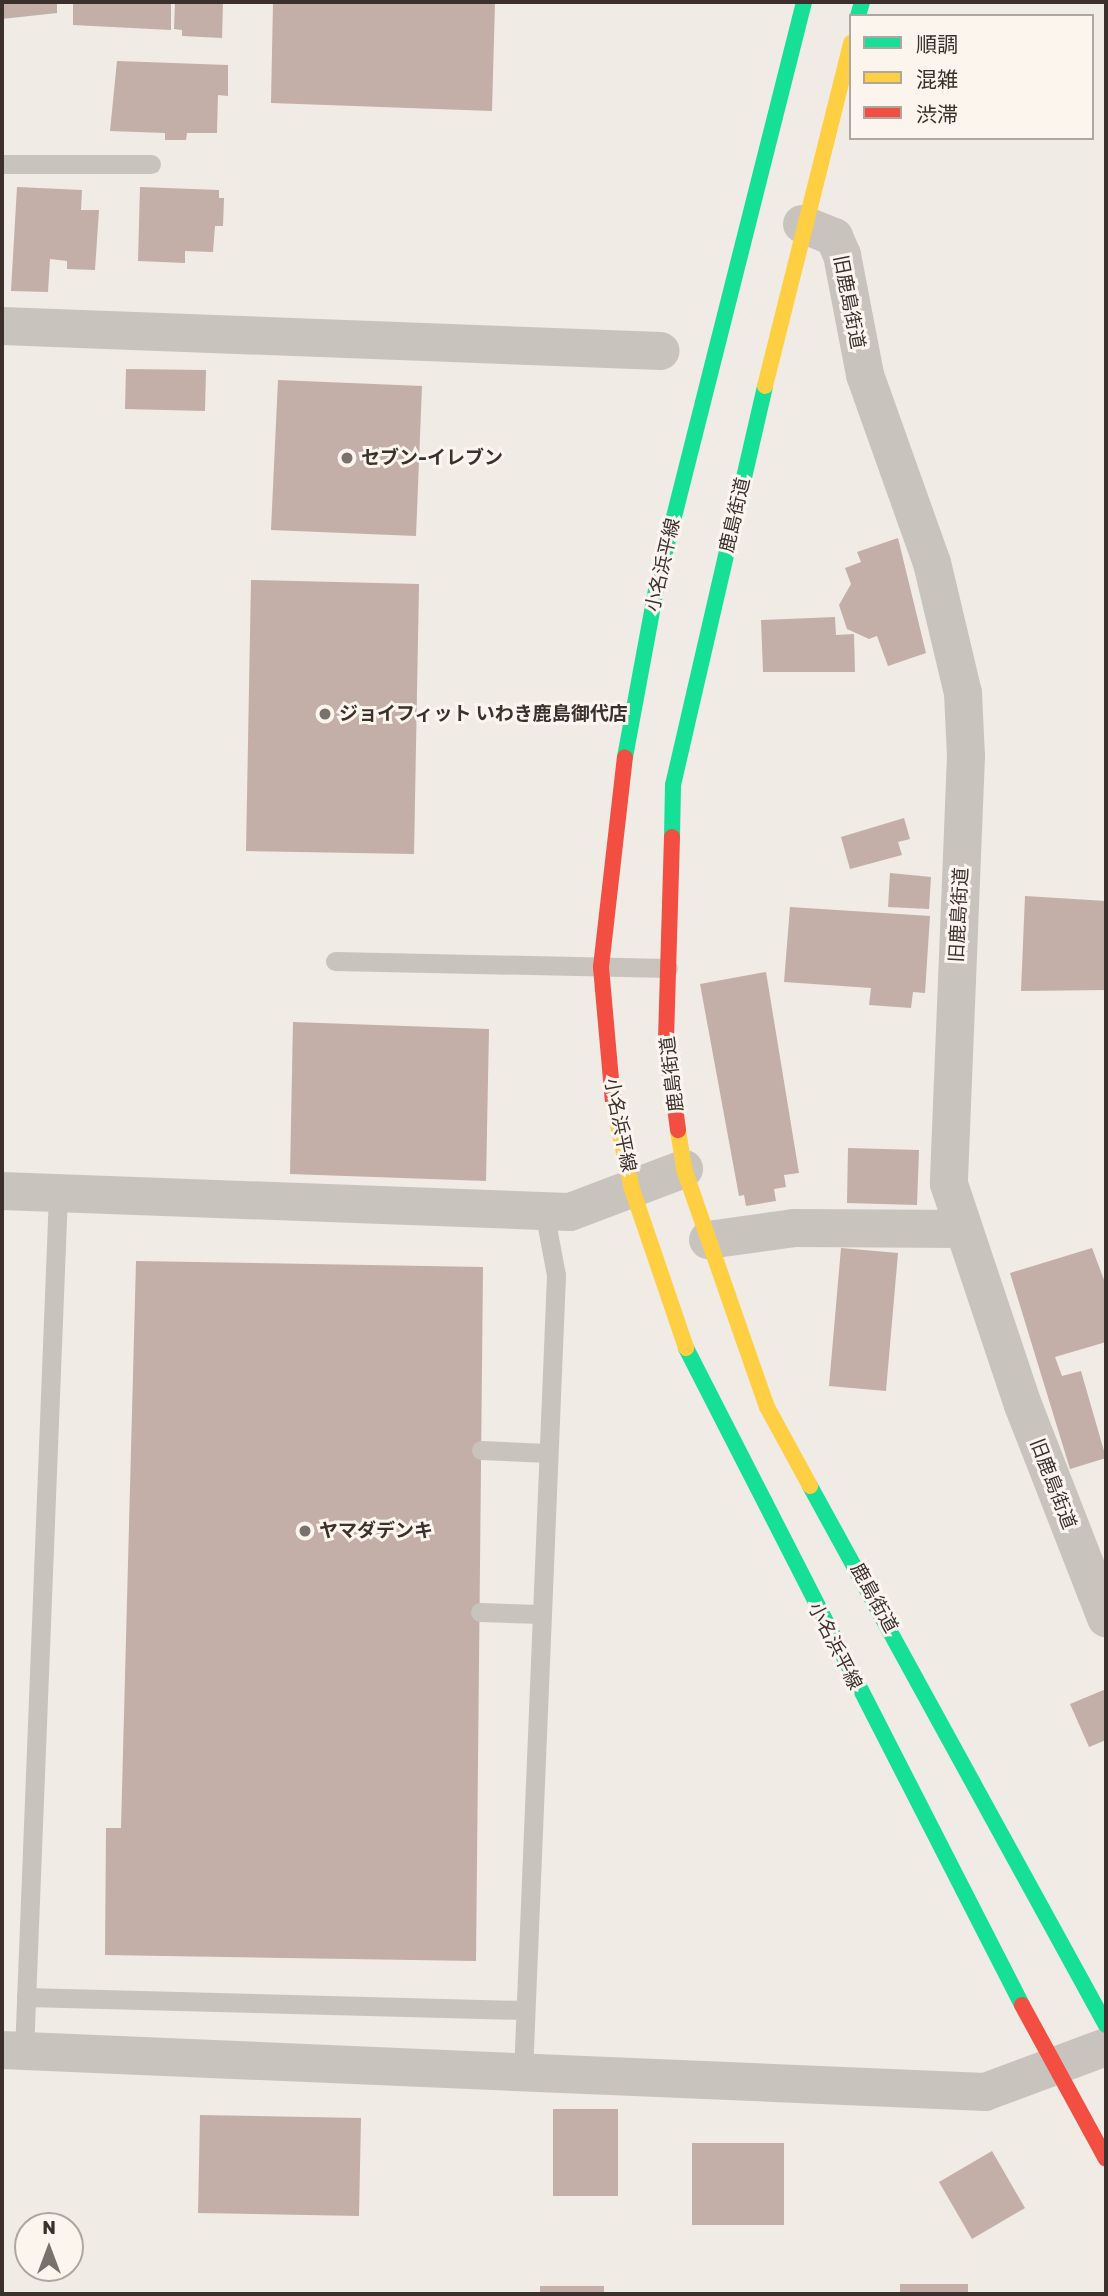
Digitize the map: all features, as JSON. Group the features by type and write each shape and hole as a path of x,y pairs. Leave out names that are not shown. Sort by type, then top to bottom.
{"main road":[{"name":"小名浜平線","path":"804,2 657,584 618,798 601,967 610,1086 632,1189 691,1360 1055,2070 1106,2159"},
{"name":"鹿島街道","path":"849,50 802,224 673,785 666,1042 684,1169 767,1407 1106,2025"}],"street":[{"name":"旧鹿島街道","path":"802,224 834,237 842,255 865,374 932,563 963,693 965,806 945,1166 1023,1405 1106,1618"},
{"path":"2,326 661,351"},
{"path":"2,1191 570,1212 684,1169"},
{"path":"708,1240 795,1228 964,1229"},
{"path":"13,2051 985,2092 1055,2070 1106,2047"}],"lane":[{"path":"2,164 151,164"},
{"path":"335,961 668,968"},
{"path":"13,2051 26,1997 58,1193"},
{"path":"523,2073 556,1275 544,1212"},
{"path":"481,1450 548,1452"},
{"path":"480,1612 540,1614"},
{"path":"26,1997 524,2010"}],"building":[{"path":"2,2 57,2 57,13 2,19"},
{"path":"73,2 171,2 171,30 73,25"},
{"path":"175,2 223,2 222,38 182,36 182,30 174,29"},
{"path":"273,2 495,2 492,111 271,103"},
{"path":"117,61 228,65 228,96 218,95 217,133 187,133 186,140 165,140 165,133 110,131"},
{"path":"17,187 82,190 81,210 99,210 95,270 67,269 67,261 50,259 48,292 11,291"},
{"path":"140,187 219,190 219,198 224,198 223,226 215,226 213,252 185,251 185,263 138,261"},
{"path":"126,369 206,370 205,411 125,409"},
{"name":"セブン-イレブン","path":"278,380 422,386 416,536 271,530"},
{"path":"898,538 926,653 888,666 877,636 869,639 847,629 839,605 851,584 845,568 861,562 857,552"},
{"path":"251,580 419,584 414,854 246,851"},
{"path":"835,617 836,635 854,634 855,672 763,672 761,620"},
{"path":"904,818 910,839 898,842 902,855 850,869 841,837"},
{"path":"890,873 931,877 929,909 888,907"},
{"path":"1025,896 1106,901 1106,990 1021,991"},
{"path":"790,907 930,916 925,993 913,992 911,1008 869,1005 871,988 784,982"},
{"path":"766,972 799,1173 784,1175 786,1187 774,1189 776,1201 746,1206 744,1195 739,1196 700,984"},
{"path":"293,1022 489,1029 486,1181 290,1174"},
{"path":"848,1148 919,1150 917,1205 847,1203"},
{"path":"841,1248 898,1253 886,1391 829,1386"},
{"path":"1092,1248 1106,1285 1106,1342 1055,1357 1062,1376 1081,1371 1106,1458 1070,1469 1010,1273"},
{"name":"ヤマダデンキ","path":"136,1261 483,1267 476,1961 105,1955 106,1828 121,1828"},
{"path":"1106,1689 1106,1740 1089,1747 1070,1704"},
{"path":"553,2109 618,2109 618,2196 553,2196"},
{"path":"200,2115 361,2118 359,2216 198,2213"},
{"path":"692,2143 784,2143 784,2225 692,2225"},
{"path":"992,2151 1025,2208 972,2239 939,2182"},
{"path":"900,2284 968,2284 968,2294 900,2294"},
{"path":"540,2286 604,2286 604,2294 540,2294"}],"traffic: fast":[{"path":"625,757 657,584 804,2"},
{"path":"859,14 862,2"},
{"path":"672,837 673,785 765,386"},
{"path":"686,1348 1022,2005"},
{"path":"810,1486 1106,2025"}],"traffic: slow":[{"path":"765,386 849,51"},
{"path":"613,1102 632,1189 686,1348"},
{"path":"678,1130 684,1169 767,1407 810,1486"}],"traffic: jam":[{"path":"613,1102 601,967 625,757"},
{"path":"672,837 666,1042 678,1130"},
{"path":"1022,2005 1106,2159"}],"place":[{"name":"セブン-イレブン","path":"347,458"},
{"name":"ジョイフィット いわき鹿島御代店","path":"325,714"},
{"name":"ヤマダデンキ","path":"305,1531"}]}
